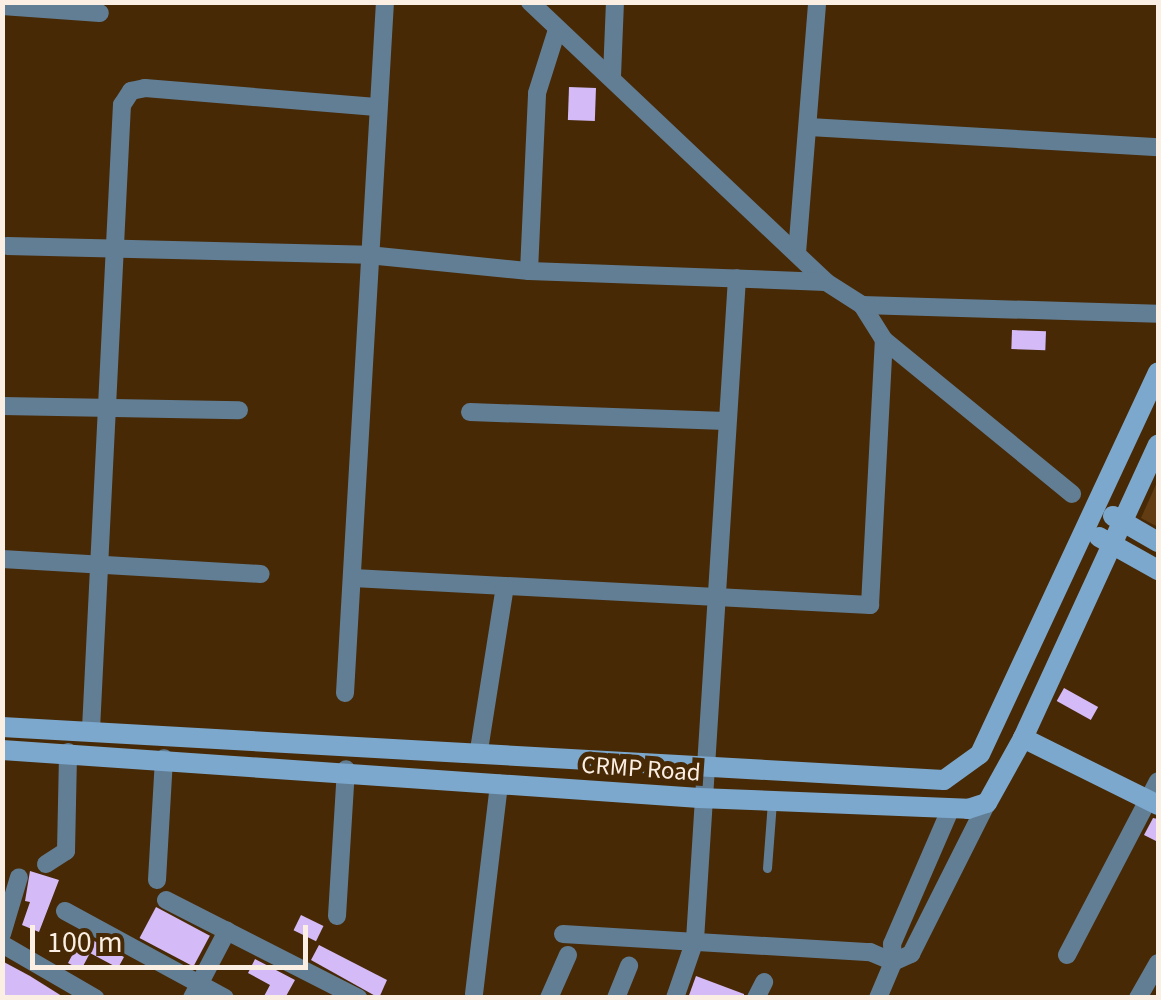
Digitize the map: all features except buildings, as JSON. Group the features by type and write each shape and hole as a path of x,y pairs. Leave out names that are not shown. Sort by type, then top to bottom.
{"main road":[{"name":"CRMP Road","path":"2,727 702,762 944,780 963,772 980,754 1158,373"},
{"path":"987,802 1024,738 1108,542 1158,446"},
{"path":"1098,507 1158,542"},
{"path":"1087,529 1158,570"},
{"path":"1024,738 1156,795"},
{"name":"CRMP Road","path":"2,750 346,769 699,798 949,812 987,802"}],"street":[{"path":"345,693 385,2"},
{"path":"530,2 826,282 862,305 884,340 1072,494 1098,507"},
{"path":"612,76 615,2"},
{"path":"797,253 816,2"},
{"path":"2,6 100,13"},
{"path":"529,271 537,93 556,30"},
{"path":"91,729 96,563 122,105 132,92 376,107"},
{"path":"809,127 1158,146"},
{"path":"7,246 368,255 529,271 826,282"},
{"path":"675,998 695,940 699,798 737,278"},
{"path":"862,305 1158,314"},
{"path":"353,578 870,605 884,340"},
{"path":"2,406 239,410"},
{"path":"470,412 726,421"},
{"path":"1072,494 1087,529"},
{"path":"2,559 261,574"},
{"path":"479,750 505,586"},
{"path":"46,864 66,850 68,752"},
{"path":"157,880 164,758"},
{"path":"337,916 346,769"},
{"path":"475,996 488,921 499,783"},
{"path":"1067,955 1156,795"},
{"path":"562,934 870,952 892,962 912,954 987,802"},
{"path":"878,998 892,962 892,944 949,812"},
{"path":"2,934 19,877"},
{"path":"166,900 358,998"},
{"path":"66,911 195,991 224,998"},
{"path":"195,991 227,931"},
{"path":"2,944 95,998"},
{"path":"549,998 568,955"},
{"path":"1138,998 1158,963"},
{"path":"616,998 629,966"}],"lane":[{"path":"768,868 772,802"}],"shaded area":[{"path":"1158,480 1158,527 1141,518"}]}
